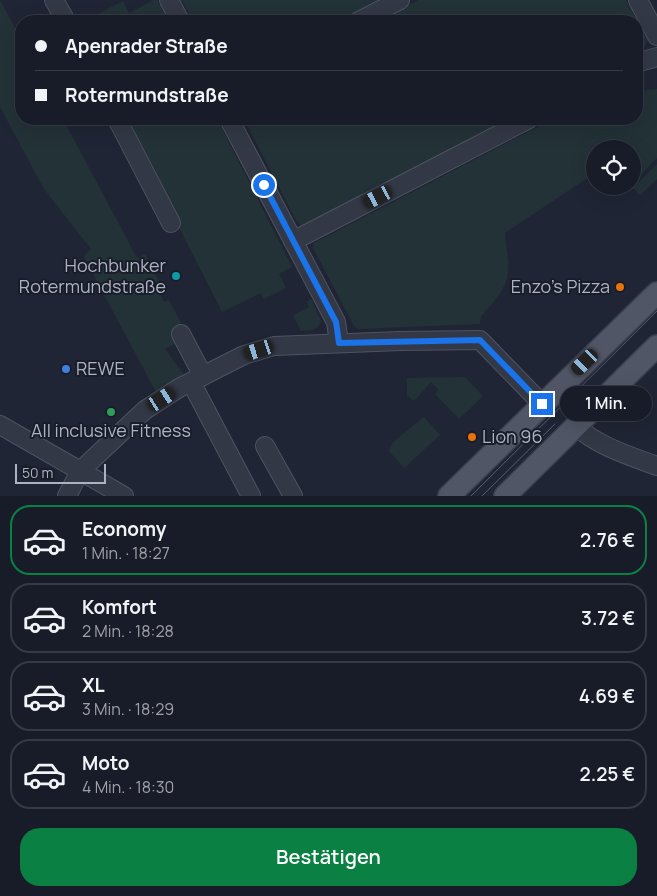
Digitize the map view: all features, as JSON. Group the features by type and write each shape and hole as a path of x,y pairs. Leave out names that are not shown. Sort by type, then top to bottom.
{"main road":[{"path":"449,496 537,398 657,293"},
{"path":"505,496 657,346"}],"street":[{"path":"54,0 63,15"},
{"path":"169,0 177,15"},
{"path":"371,15 400,0"},
{"path":"638,0 657,36"},
{"path":"643,61 657,57"},
{"path":"120,125 171,223"},
{"path":"232,125 336,322 339,343"},
{"path":"293,240 517,125"},
{"path":"181,334 197,379 251,496"},
{"path":"66,496 80,470 145,410 197,379 244,355 274,346 480,340 537,398"},
{"path":"0,425 124,496"},
{"path":"576,426 586,435 630,456 657,466"},
{"path":"265,446 293,496"}],"shaded area":[{"path":"0,0 15,28 15,125 66,125 137,258 145,254 164,291 160,293 164,302 169,300 188,337 165,349 185,376 156,392 84,257 91,249 44,189 0,107"},
{"path":"157,0 165,15 96,15 123,1 129,13"},
{"path":"182,0 388,0 359,15 190,15"},
{"path":"419,0 626,0 634,15 390,15"},
{"path":"643,32 648,41 643,49"},
{"path":"657,89 657,158 641,175 641,140 586,140 586,179 505,233 508,263 507,279 498,296 481,316 480,324 358,329 354,326 313,248 314,243 541,125 643,125 643,90"},
{"path":"127,125 220,125 292,267 279,274 286,288 264,299 261,293 222,312"},
{"path":"247,125 500,125 308,226 297,222"},
{"path":"657,164 657,179 641,194 641,180"},
{"path":"311,299 321,321 316,328 301,331 293,315 309,307 307,301"},
{"path":"465,377 483,396 459,419 435,394 439,390 431,382 414,401 407,395 407,378"},
{"path":"424,417 440,435 404,468 389,451 393,442"}],"tram line":[{"path":"471,496 657,311"},
{"path":"482,496 555,424"}],"place":[{"name":"Hochbunker Rotermundstraße","path":"176,276"},
{"name":"Enzo’s Pizza","path":"620,287"},
{"name":"REWE","path":"66,369"},
{"name":"All inclusive Fitness","path":"111,412"},
{"name":"Lion 96","path":"472,437"}],"route":[{"path":"264,185 336,322 339,343 480,340 542,404"}]}
